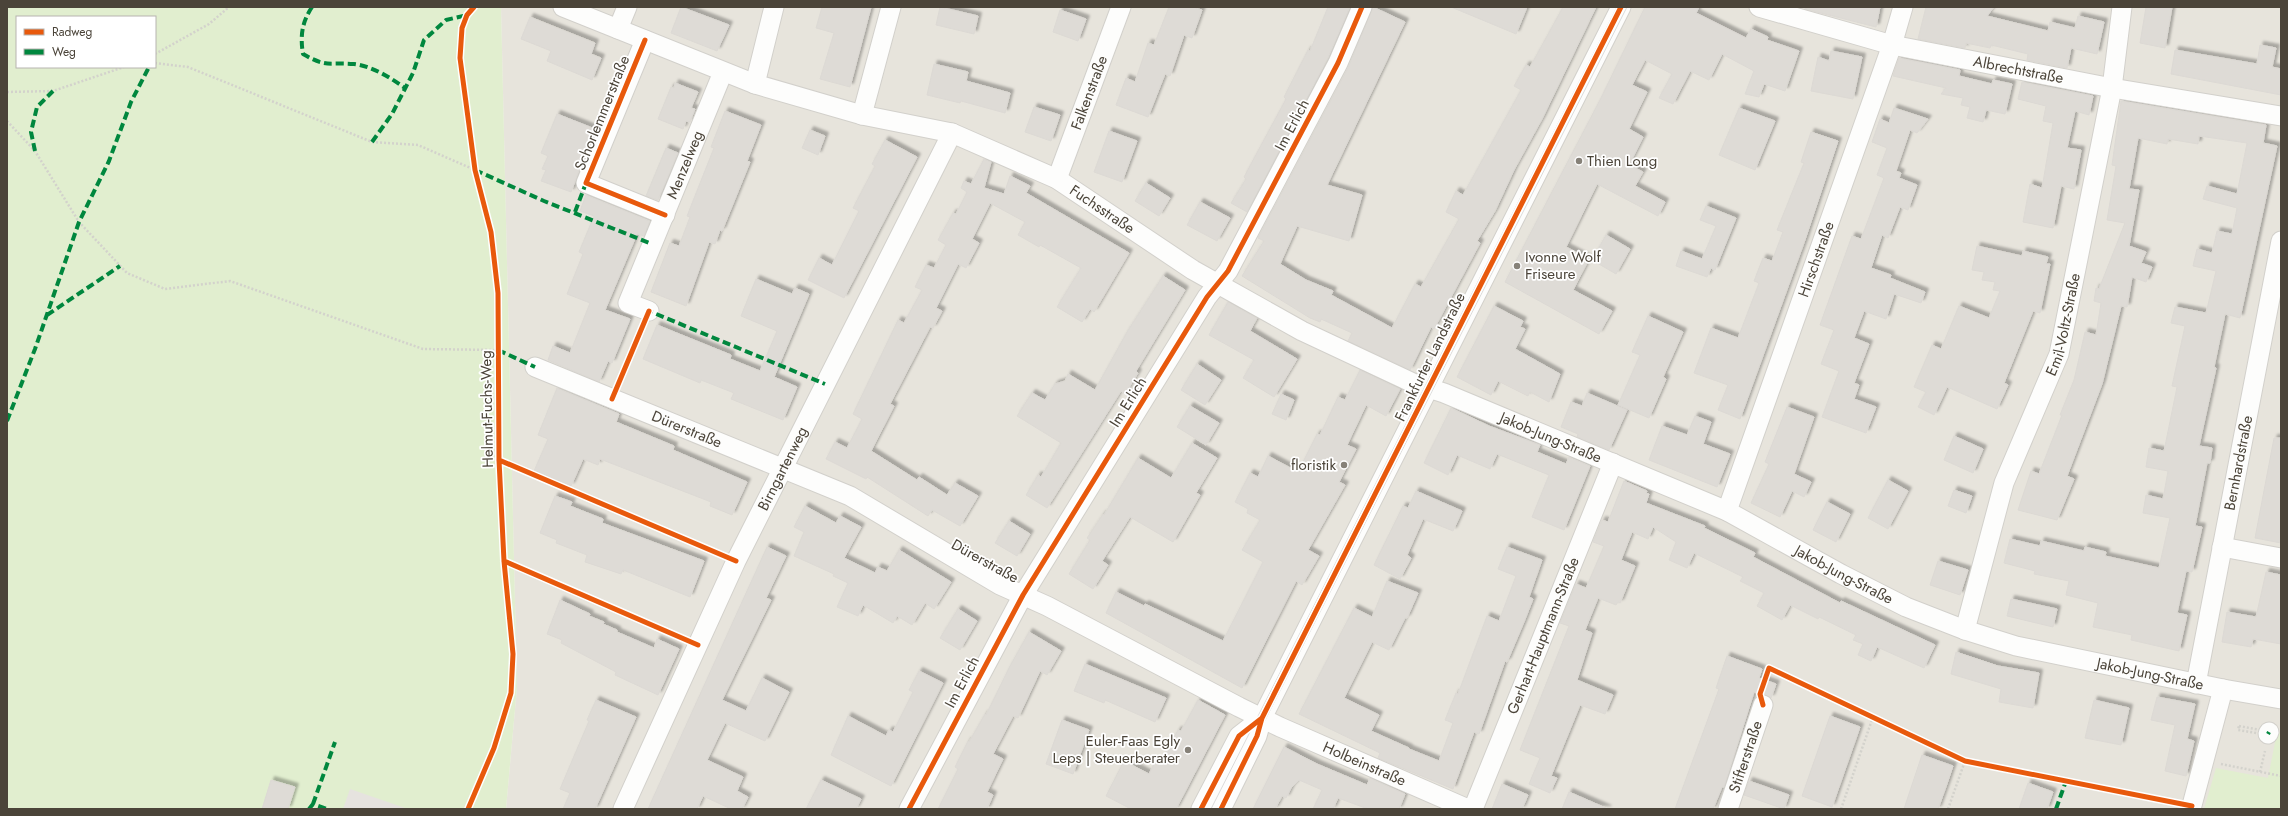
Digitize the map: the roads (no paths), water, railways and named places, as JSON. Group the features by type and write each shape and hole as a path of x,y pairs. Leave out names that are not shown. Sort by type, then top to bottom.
{"street":[{"name":"Schorlemmerstraße","path":"564,7 755,84 862,115"},
{"path":"618,30 627,7"},
{"path":"755,84 774,7"},
{"path":"862,115 890,7"},
{"name":"Falkenstraße","path":"1057,179 1121,7"},
{"name":"Im Erlich","path":"909,809 1022,595 1207,296 1228,271 1338,63 1362,7"},
{"name":"Frankfurter Landstraße","path":"1221,809 1257,736 1262,718 1621,7"},
{"name":"Albrechtstraße","path":"1759,7 1892,45 2112,88 2281,116"},
{"name":"Hirschstraße","path":"1727,512 1892,45 1903,7"},
{"name":"Emil-Voltz-Straße","path":"1965,630 2004,483 2059,354 2112,88 2122,7"},
{"name":"Schorlemmerstraße","path":"645,40 586,183 665,215"},
{"name":"Menzelweg","path":"649,311 628,303 723,72"},
{"name":"Fuchsstraße","path":"862,115 952,133 1057,179 1193,270 1350,355 1412,383 1428,388"},
{"name":"Birngartenweg","path":"623,809 736,561 952,133"},
{"name":"Bernhardstraße","path":"2196,684 2281,241"},
{"name":"Dürerstraße","path":"535,367 850,496 1000,585 1262,718"},
{"name":"Jakob-Jung-Straße","path":"1428,388 1613,463 1727,512 1841,574 1906,607 1965,630 2016,646 2223,690 2281,699"},
{"name":"Gerhart-Hauptmann-Straße","path":"1473,809 1613,463"},
{"path":"2222,547 2281,558"},
{"path":"2191,809 2223,690"},
{"name":"Stifterstraße","path":"1728,809 1763,705"},
{"name":"Frankfurter Landstraße","path":"1201,809 1239,736 1262,718"},
{"name":"Holbeinstraße","path":"1262,718 1468,809"}],"tram line":[{"path":"1211,809 1617,7"},
{"path":"1220,809 1627,7"}],"place":[{"name":"Thien Long","path":"1579,161"},
{"name":"Ivonne Wolf Friseure","path":"1517,266"},
{"name":"floristik","path":"1344,465"},
{"name":"Euler-Faas Egly Leps | Steuerberater","path":"1188,750"}]}
